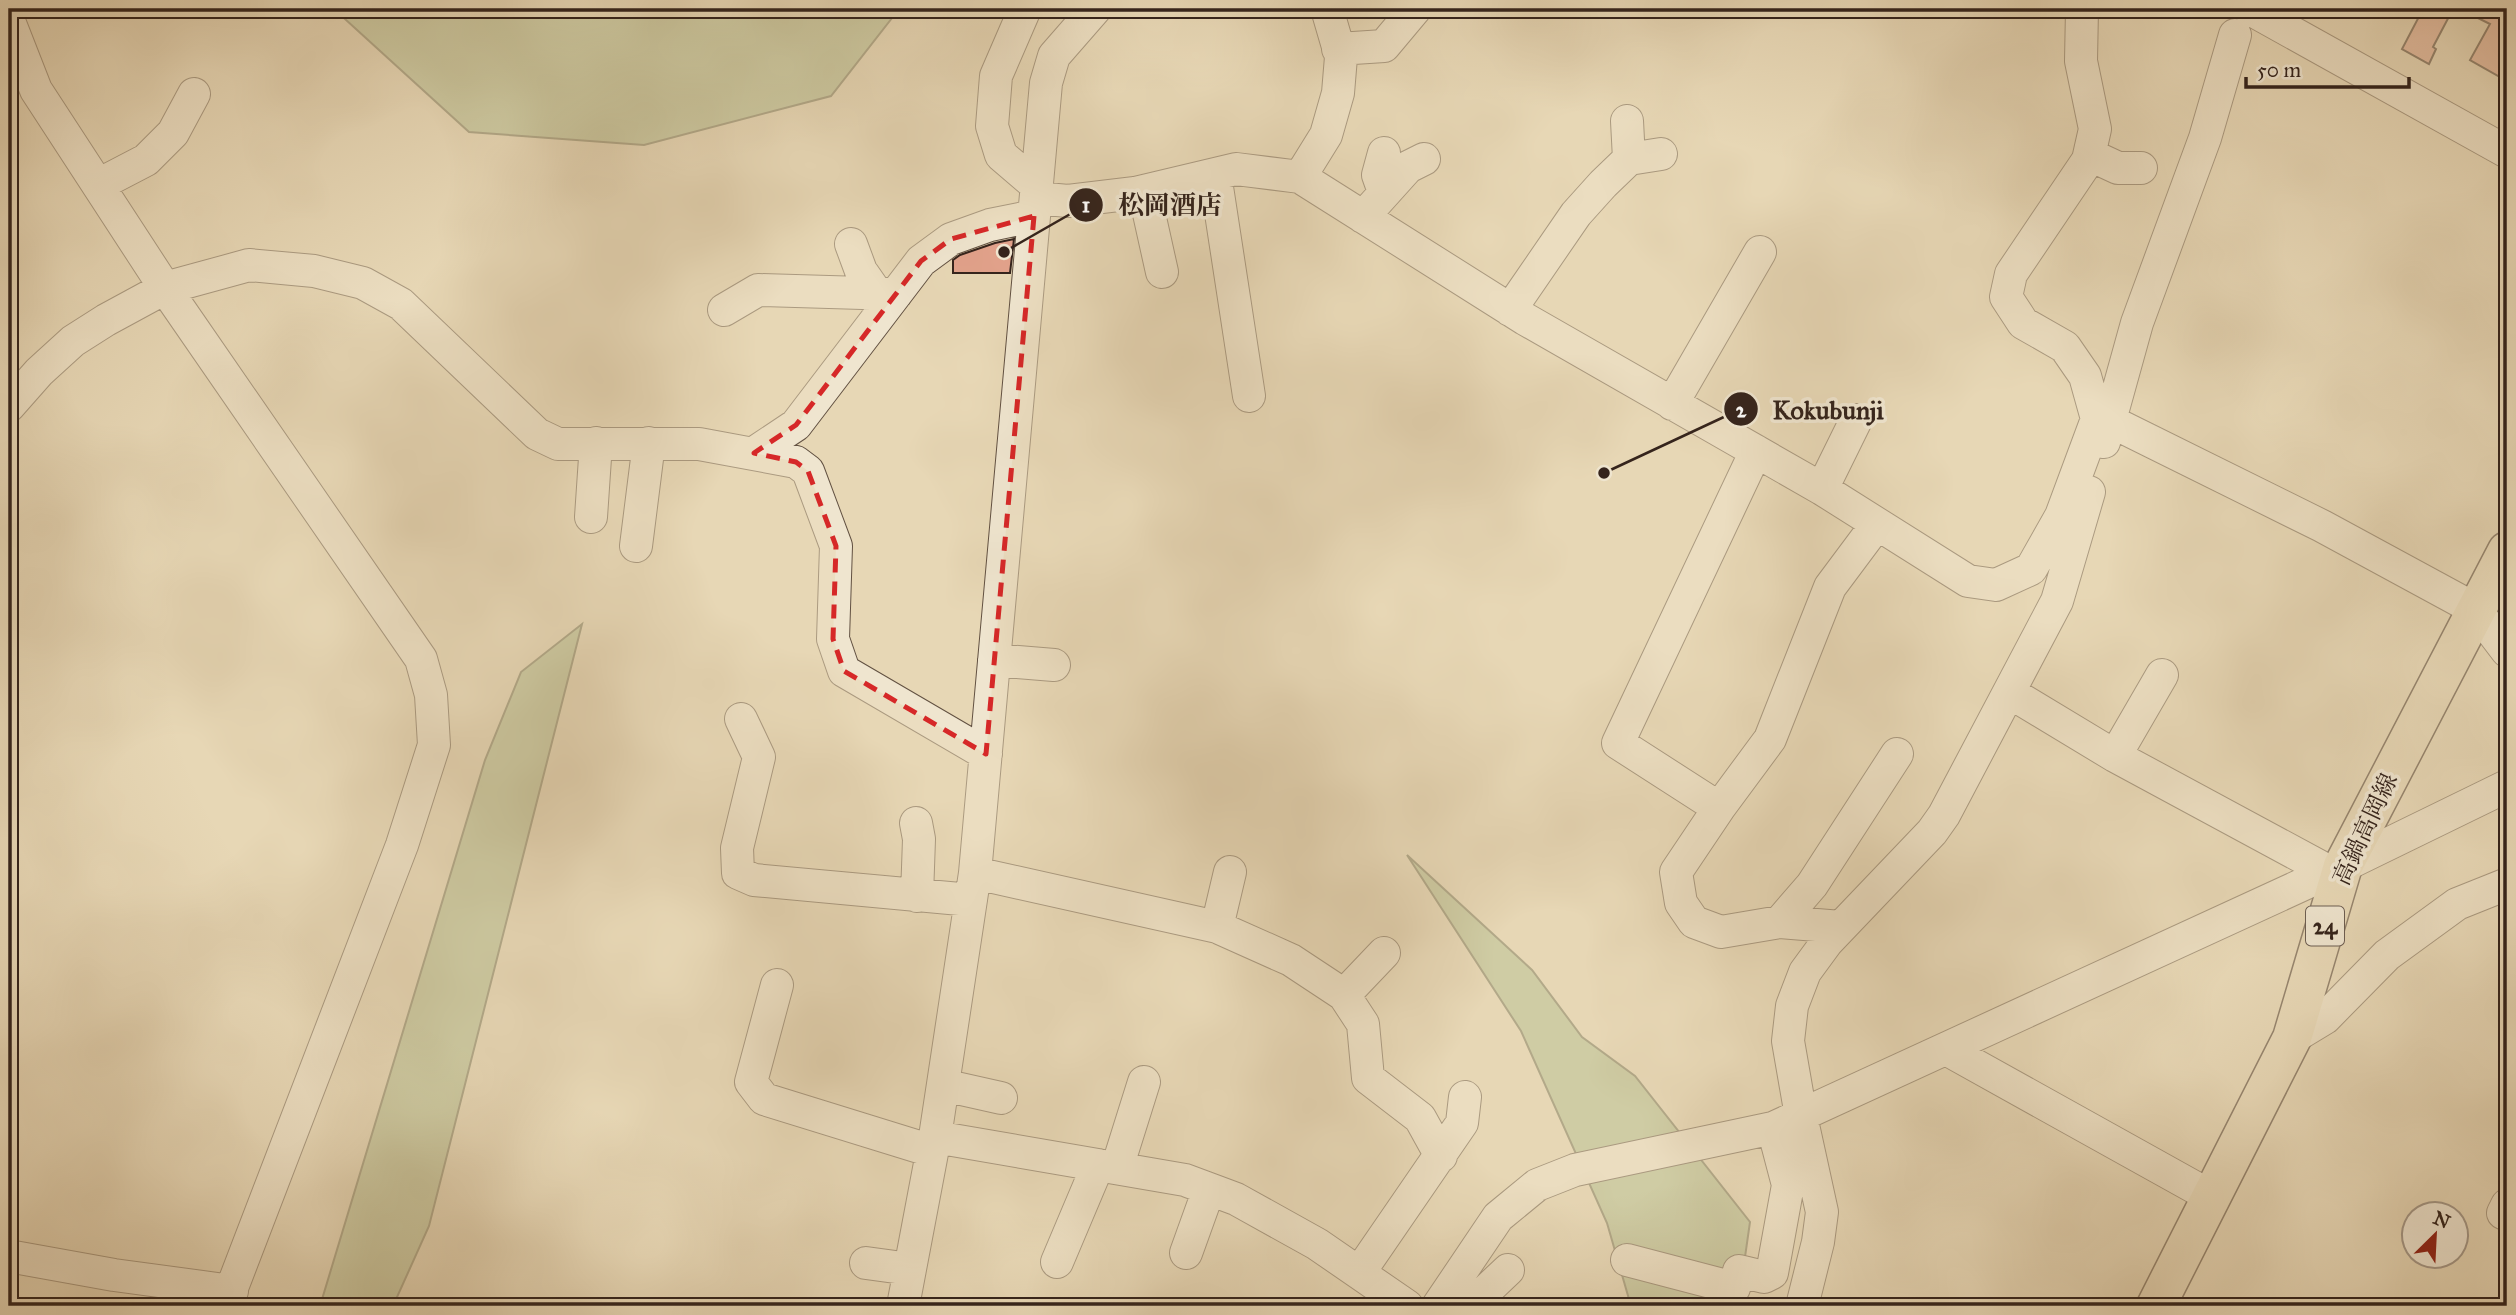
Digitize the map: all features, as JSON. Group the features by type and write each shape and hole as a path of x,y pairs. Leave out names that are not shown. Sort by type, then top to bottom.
{"main road":[{"name":"高鍋高岡線","path":"2157,1306 2292,1038 2336,869 2507,551"}],"street":[{"path":"1025,9 996,76 992,125 1001,155 1035,200"},
{"path":"903,1306 943,1085 973,887 1045,83 1054,56 1095,9"},
{"path":"1300,177 1326,135 1338,93 1341,57 1326,9"},
{"path":"1338,49 1384,46 1415,9"},
{"path":"1628,1260 1734,1288 1739,1271 1764,1277 1772,1273 1787,1185 1788,1041 1792,1006 1805,972 1841,928 1932,832 2057,601 2103,420 2085,376 2066,347 2023,323 2006,297 2011,274 2090,155 2095,129 2081,61 2082,9"},
{"path":"9,21 36,90 165,288 421,659 431,695 434,745 402,845 229,1299 14,1257"},
{"path":"754,453 796,425 887,294 921,261 951,239 990,225 1035,200 1068,201 1144,191 1236,169 1300,177 1510,310 1822,489 1968,582 1996,585 2031,569 2061,516 2103,420 2205,138 2242,22 2507,152"},
{"path":"98,185 146,160 173,133 194,94"},
{"path":"1628,121 1629,159"},
{"path":"1384,153 1378,175 1384,192"},
{"path":"1510,310 1576,214 1629,159 1661,154"},
{"path":"2090,155 2118,168 2141,169"},
{"path":"1363,217 1408,167 1424,159"},
{"path":"1215,174 1249,396"},
{"path":"1144,191 1162,272"},
{"path":"851,243 861,271 887,294"},
{"path":"1672,404 1760,252"},
{"path":"9,406 39,372 74,341 165,288 249,265 314,271 363,283 401,304 537,434 558,444 699,444 796,462 808,471 836,546 834,639 844,671 986,754"},
{"path":"724,310 758,290 887,294"},
{"path":"1822,489 1856,420"},
{"path":"2103,420 2322,526 2475,609 2507,651"},
{"path":"591,517 596,443"},
{"path":"636,546 649,443"},
{"path":"1719,808 1618,743 1756,451"},
{"path":"1841,928 1780,922 1721,932 1694,922 1681,903 1676,872 1770,739 1830,587 1877,524"},
{"path":"994,660 1054,665"},
{"path":"2115,756 2162,675"},
{"path":"2009,692 2115,756 2336,869"},
{"path":"741,719 759,757 737,848 738,873 754,880 917,896 973,887 1217,927 1291,960 1343,995 1363,1024 1368,1078 1420,1118 1441,1156"},
{"path":"1780,922 1812,885 1897,754"},
{"path":"1455,1303 1498,1217 1537,1185 1575,1170 1787,1122 2336,869 2507,786"},
{"path":"916,823 919,839 917,896"},
{"path":"1217,927 1230,872"},
{"path":"2292,1038 2325,1018 2387,956 2457,904 2507,884"},
{"path":"1343,995 1384,953"},
{"path":"777,985 751,1082 764,1099 933,1144 1185,1180 1236,1199 1317,1244 1407,1306"},
{"path":"1946,1049 2212,1197"},
{"path":"1057,1262 1108,1167 1144,1082"},
{"path":"943,1085 1001,1098"},
{"path":"1359,1273 1462,1123 1465,1097"},
{"path":"1787,1122 1822,1212 1818,1241 1802,1306"},
{"path":"1186,1253 1209,1189"},
{"path":"2507,1205 2503,1213 2507,1215"},
{"path":"866,1262 910,1269"},
{"path":"1455,1303 1508,1270"}],"highlighted area":[{"path":"1034,216 986,754 844,671 833,639 836,546 808,471 796,462 754,453 796,425 921,261 951,239"}],"green space":[{"path":"334,9 899,9 831,96 644,145 469,132"},
{"path":"582,624 429,1226 393,1306 320,1306 485,760 521,672"},
{"path":"1407,855 1532,970 1582,1037 1635,1076 1750,1222 1738,1306 1631,1306 1607,1223 1521,1031"}],"building":[{"path":"2423,9 2453,9 2433,47 2436,49 2429,64 2402,49"},
{"path":"2460,9 2507,9 2507,81 2470,60 2490,24"},
{"path":"1014,239 1010,273 953,273 953,260 960,255"}],"place":[{"name":"松岡酒店","path":"1004,252"},
{"name":"Kokubunji","path":"1604,473"}]}
